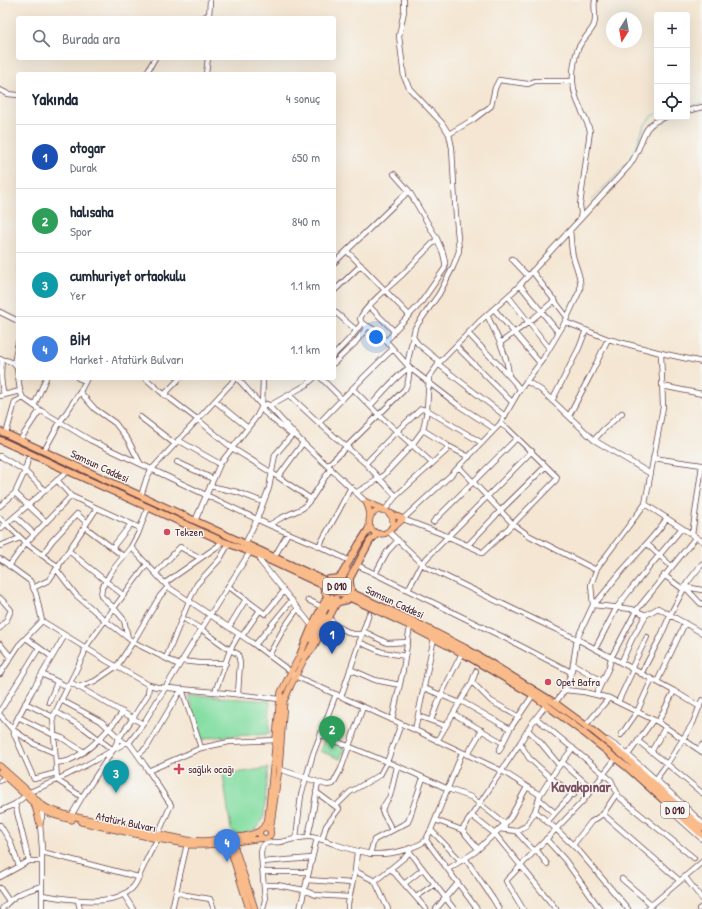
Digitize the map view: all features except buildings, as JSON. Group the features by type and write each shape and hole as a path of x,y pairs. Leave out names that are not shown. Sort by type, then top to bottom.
{"highway":[{"name":"Samsun Caddesi","path":"0,431 246,544 261,554 465,648 554,703 586,726 626,758 702,828"},
{"name":"Samsun Caddesi","path":"0,440 222,541 250,552 261,554"},
{"path":"329,579 338,578 342,574 368,530"},
{"path":"351,589 350,578 370,540 378,535"},
{"path":"261,554 276,554 404,613 411,623 403,626 324,590 269,564 261,554"},
{"path":"302,656 312,626 326,601 324,590"},
{"path":"302,656 313,648 336,604 347,600"},
{"name":"Samsun Caddesi","path":"411,623 434,638 533,695 597,743 615,759 651,782 702,835"}],"main road":[{"path":"366,502 403,519 389,532 372,536 368,539 344,580 368,530 370,512 366,502"},
{"path":"378,535 371,528 369,521 372,514 379,510 386,510 390,513 394,521 389,532"},
{"path":"267,839 260,834 268,818 281,692 293,674 334,598"},
{"path":"0,766 40,807 71,816 156,837 187,842 267,839 271,835 270,830 279,769 284,701 293,674"},
{"path":"0,772 28,794"},
{"path":"40,807 41,822"},
{"name":"Atatürk Bulvarı","path":"40,807 53,815 156,837"},
{"path":"41,822 44,817 53,815"},
{"path":"230,841 262,829 267,828 270,830"},
{"path":"230,841 249,909"},
{"path":"230,841 255,909"}],"street":[{"path":"209,16 210,0"},
{"path":"269,525 304,508 311,499 329,467 346,446 405,389 408,382 415,328 439,294 453,267 459,251 452,148 449,134 442,123 410,89 404,77 399,36 404,11 404,0"},
{"path":"580,219 580,205 590,131 588,122 577,100 573,81 576,51 594,25 594,0"},
{"path":"147,72 154,60"},
{"path":"206,72 208,60"},
{"path":"449,134 492,106 495,88 499,80 528,84 534,81 573,81"},
{"path":"0,90 8,94 16,95"},
{"path":"690,110 702,107"},
{"path":"357,492 380,478 412,445 423,430 427,410 428,382 430,374 487,315 520,285 628,167 635,156 648,127 659,120"},
{"path":"386,341 420,304 445,268 444,253 409,191 394,174"},
{"path":"336,261 409,191"},
{"path":"500,424 507,428 532,451 557,477 556,480 513,524 482,553 468,545 403,519 459,468 500,424 520,388 550,348 566,320 581,285 573,255 570,230"},
{"path":"436,239 403,274 369,306 361,315 360,319 362,323 373,329 386,341 409,367 458,405 495,429"},
{"path":"347,251 409,316"},
{"path":"512,259 528,276"},
{"path":"336,288 361,265"},
{"path":"532,271 554,300 566,320 608,339 702,362"},
{"path":"520,285 558,332"},
{"path":"508,296 550,348"},
{"path":"500,343 529,322 554,300"},
{"path":"369,306 394,331"},
{"path":"494,309 540,363"},
{"path":"0,312 16,320"},
{"path":"336,318 338,315 356,330"},
{"path":"487,315 500,343 508,367 509,375"},
{"path":"336,353 362,323"},
{"path":"336,361 355,343 368,326"},
{"path":"552,401 579,348 586,330"},
{"path":"468,334 520,388"},
{"path":"413,337 418,344 432,355 439,363 505,416"},
{"path":"569,416 608,339"},
{"path":"456,346 512,402"},
{"path":"319,423 393,349"},
{"path":"14,364 16,353"},
{"path":"593,605 591,585 597,568 645,504 662,407 661,353"},
{"path":"16,367 14,364 1,359 2,395 20,391"},
{"path":"370,406 400,374 409,367"},
{"path":"19,380 20,391 23,398 90,440 269,525 350,561"},
{"path":"34,406 45,380"},
{"path":"44,451 60,422 80,392 86,380"},
{"path":"147,380 164,395 197,419 232,448 311,499"},
{"path":"164,395 178,380"},
{"path":"141,496 147,477 152,469 234,380"},
{"path":"238,380 262,406"},
{"path":"263,380 262,406 264,412 293,434 366,502"},
{"path":"195,521 220,464 257,416 262,406 267,404 269,406 306,385 312,380"},
{"path":"324,380 342,399"},
{"path":"526,381 540,390 594,440 651,474"},
{"path":"662,386 702,394"},
{"path":"353,389 379,415 432,463"},
{"path":"80,392 95,409 115,423 128,440 140,463"},
{"path":"289,395 365,463 396,496"},
{"path":"6,434 15,402 23,398"},
{"path":"215,401 248,428"},
{"path":"269,406 293,434"},
{"path":"365,463 421,409 427,410 482,443"},
{"path":"20,440 40,410"},
{"path":"594,440 622,413"},
{"path":"140,417 177,442 220,464"},
{"path":"386,510 396,496 446,451 447,445 423,430"},
{"path":"246,544 268,488 275,455 293,434"},
{"path":"433,522 517,438"},
{"path":"278,477 303,443"},
{"path":"450,447 469,457"},
{"path":"408,590 422,563 532,451"},
{"path":"0,457 25,471 45,491"},
{"path":"596,695 611,658 636,611 694,536 702,465 653,458"},
{"path":"0,506 15,493 25,471 28,459"},
{"path":"177,462 213,480"},
{"path":"468,545 500,510 546,466"},
{"path":"459,468 513,524 528,535 596,570"},
{"path":"0,529 68,471"},
{"path":"57,480 71,496 140,528"},
{"path":"210,486 237,492 263,502"},
{"path":"318,546 351,487"},
{"path":"15,493 27,506 46,522"},
{"path":"9,566 26,543 71,496"},
{"path":"645,504 702,541"},
{"path":"128,638 124,620 101,596 102,588 111,572 131,547 138,534 148,507"},
{"path":"33,588 49,580 97,508"},
{"path":"42,555 52,541 77,514 86,525 123,556"},
{"path":"15,516 34,534"},
{"path":"0,518 20,538 58,568 76,595 133,642 166,658 181,663 226,663"},
{"path":"554,703 565,690 573,664 577,639 593,605 601,598 620,573 660,529 667,518"},
{"path":"112,548 131,524"},
{"path":"595,649 617,607 659,554 682,528"},
{"path":"389,532 426,567 577,639 674,691 700,707"},
{"path":"276,554 288,533"},
{"path":"0,546 20,538"},
{"path":"375,574 386,552 398,540"},
{"path":"42,674 57,682 78,686 95,681 117,666 133,642 166,585 200,558 218,546 222,541"},
{"path":"166,658 197,584 220,559 229,543"},
{"path":"646,544 671,566"},
{"path":"131,547 166,585 241,635 293,674 502,771 527,787 555,813"},
{"path":"156,573 180,547 200,558"},
{"path":"69,551 124,595"},
{"path":"0,811 15,804 28,794 127,743 143,724 250,552"},
{"path":"261,554 260,561 312,626"},
{"path":"0,559 30,581 36,594 42,621 149,685 164,688 280,699"},
{"path":"82,797 57,780 53,717 84,654 85,648 147,564"},
{"path":"641,674 684,588 702,564"},
{"path":"357,565 571,672"},
{"path":"664,575 684,588 702,604"},
{"path":"228,586 265,614 284,591"},
{"path":"684,588 702,590"},
{"path":"0,598 11,610 7,619 0,628"},
{"path":"229,627 246,599"},
{"path":"255,645 292,600"},
{"path":"308,600 322,607"},
{"path":"593,605 632,609 646,615"},
{"path":"269,655 284,628 298,608"},
{"path":"620,663 646,615 658,608 702,633"},
{"path":"215,692 230,650 260,610"},
{"path":"341,697 369,614"},
{"path":"329,618 337,626 352,634 363,632 387,642 408,642"},
{"path":"186,620 238,654 240,662 238,694"},
{"path":"0,674 19,644 42,621"},
{"path":"392,720 411,623"},
{"path":"657,682 685,623"},
{"path":"12,729 25,703 65,635"},
{"path":"618,702 647,637"},
{"path":"26,638 52,657"},
{"path":"415,730 434,638"},
{"path":"360,642 382,652 405,656"},
{"path":"0,644 12,656"},
{"path":"0,711 39,648"},
{"path":"431,720 441,695 462,653"},
{"path":"573,664 602,681"},
{"path":"350,669 375,680 400,685"},
{"path":"437,741 461,702 476,671"},
{"path":"621,735 637,712 652,679"},
{"path":"49,702 57,682"},
{"path":"472,682 491,701 519,717"},
{"path":"71,816 148,694 149,685"},
{"path":"78,686 143,724"},
{"path":"424,688 461,702 510,729"},
{"path":"182,689 201,748"},
{"path":"138,755 147,747 182,689"},
{"path":"565,690 584,692 609,698 655,721 700,751 702,745"},
{"path":"628,755 655,721 674,691"},
{"path":"296,838 301,795 313,754 336,694"},
{"path":"499,750 510,729 533,695"},
{"path":"586,726 609,698"},
{"path":"42,895 78,901 97,901 112,899 124,895 134,886 171,805 138,755 127,743 119,738 102,722 61,700"},
{"path":"651,782 667,764 693,723 702,700"},
{"path":"25,703 53,717"},
{"path":"462,830 546,705"},
{"path":"279,769 327,785 333,784 341,769 363,707"},
{"path":"56,712 84,728 114,750"},
{"path":"56,763 67,761 84,752 99,740 123,712"},
{"path":"454,714 503,742"},
{"path":"0,715 2,722 12,729 34,744 55,753"},
{"path":"418,716 446,726"},
{"path":"18,717 67,740 84,752"},
{"path":"536,718 611,780 619,797 694,858"},
{"path":"336,806 350,792 380,775 387,762 401,724"},
{"path":"652,752 665,728"},
{"path":"12,729 34,779 56,773"},
{"path":"263,909 265,900 261,847 267,839 279,842 308,836 357,852 370,854 392,854 410,850 426,840 465,754 482,730"},
{"path":"528,730 560,764 592,789"},
{"path":"592,731 615,744 628,755 651,782 702,823"},
{"path":"320,735 448,789 471,797 505,824"},
{"path":"148,771 201,748 229,742 276,740"},
{"path":"638,741 702,793"},
{"path":"520,743 529,758 573,795 547,822"},
{"path":"502,830 516,831 526,826 535,811 539,797 560,764 573,748"},
{"path":"523,909 506,881 583,801 615,759 702,840"},
{"path":"392,830 382,811 390,796 397,767"},
{"path":"0,781 5,777"},
{"path":"370,854 374,840 408,822 423,778"},
{"path":"308,836 318,782"},
{"path":"448,869 478,849 495,834 502,830 527,787"},
{"path":"300,909 312,858 326,826 340,809 316,792"},
{"path":"573,845 591,822 602,814 617,793"},
{"path":"15,804 29,861"},
{"path":"535,811 579,851 628,909"},
{"path":"602,814 680,881"},
{"path":"472,816 495,834 556,909"},
{"path":"435,820 462,830 478,849"},
{"path":"41,822 42,909"},
{"path":"0,826 10,841 19,866"},
{"path":"431,830 463,859 490,894 499,909"},
{"path":"516,831 547,864"},
{"path":"546,839 565,860 600,909"},
{"path":"426,840 477,909"},
{"path":"172,909 187,842"},
{"path":"375,881 405,857 410,850"},
{"path":"410,850 454,909"},
{"path":"42,852 138,877"},
{"path":"348,909 357,852"},
{"path":"262,862 312,858"},
{"path":"0,876 29,861 42,861"},
{"path":"647,909 702,862"},
{"path":"391,869 426,909"},
{"path":"404,884 423,869"},
{"path":"355,870 375,881 388,909"},
{"path":"263,872 309,872"},
{"path":"685,877 702,899"},
{"path":"622,879 652,905"},
{"path":"307,880 352,883"},
{"path":"436,909 458,883"},
{"path":"416,897 435,884"},
{"path":"264,885 277,885 304,890 315,895 349,897"},
{"path":"2,909 9,900 25,891 42,886"},
{"path":"0,888 9,900"},
{"path":"176,892 210,899 214,909"},
{"path":"124,895 133,909"},
{"path":"78,901 80,909"}],"green space":[{"path":"188,695 270,701 269,734 213,737 202,740"},
{"path":"324,740 344,748 340,759 320,751"},
{"path":"268,768 264,816 257,828 248,833 237,834 231,830 223,775"}],"waterway":[{"path":"690,106 702,103"},
{"path":"591,200 619,173 628,162 632,156 644,126 654,115"}],"tunnel":[{"path":"340,591 345,581"}],"place":[{"name":"Tekzen","path":"167,532"},
{"name":"otogar","path":"332,654"},
{"name":"Opet Bafra","path":"548,682"},
{"name":"halısaha","path":"332,749"},
{"name":"sağlık ocağı","path":"179,769"},
{"name":"cumhuriyet ortaokulu","path":"116,793"},
{"name":"BİM","path":"227,862"}],"district":[{"name":"Kavakpınar","path":"581,786"}]}
